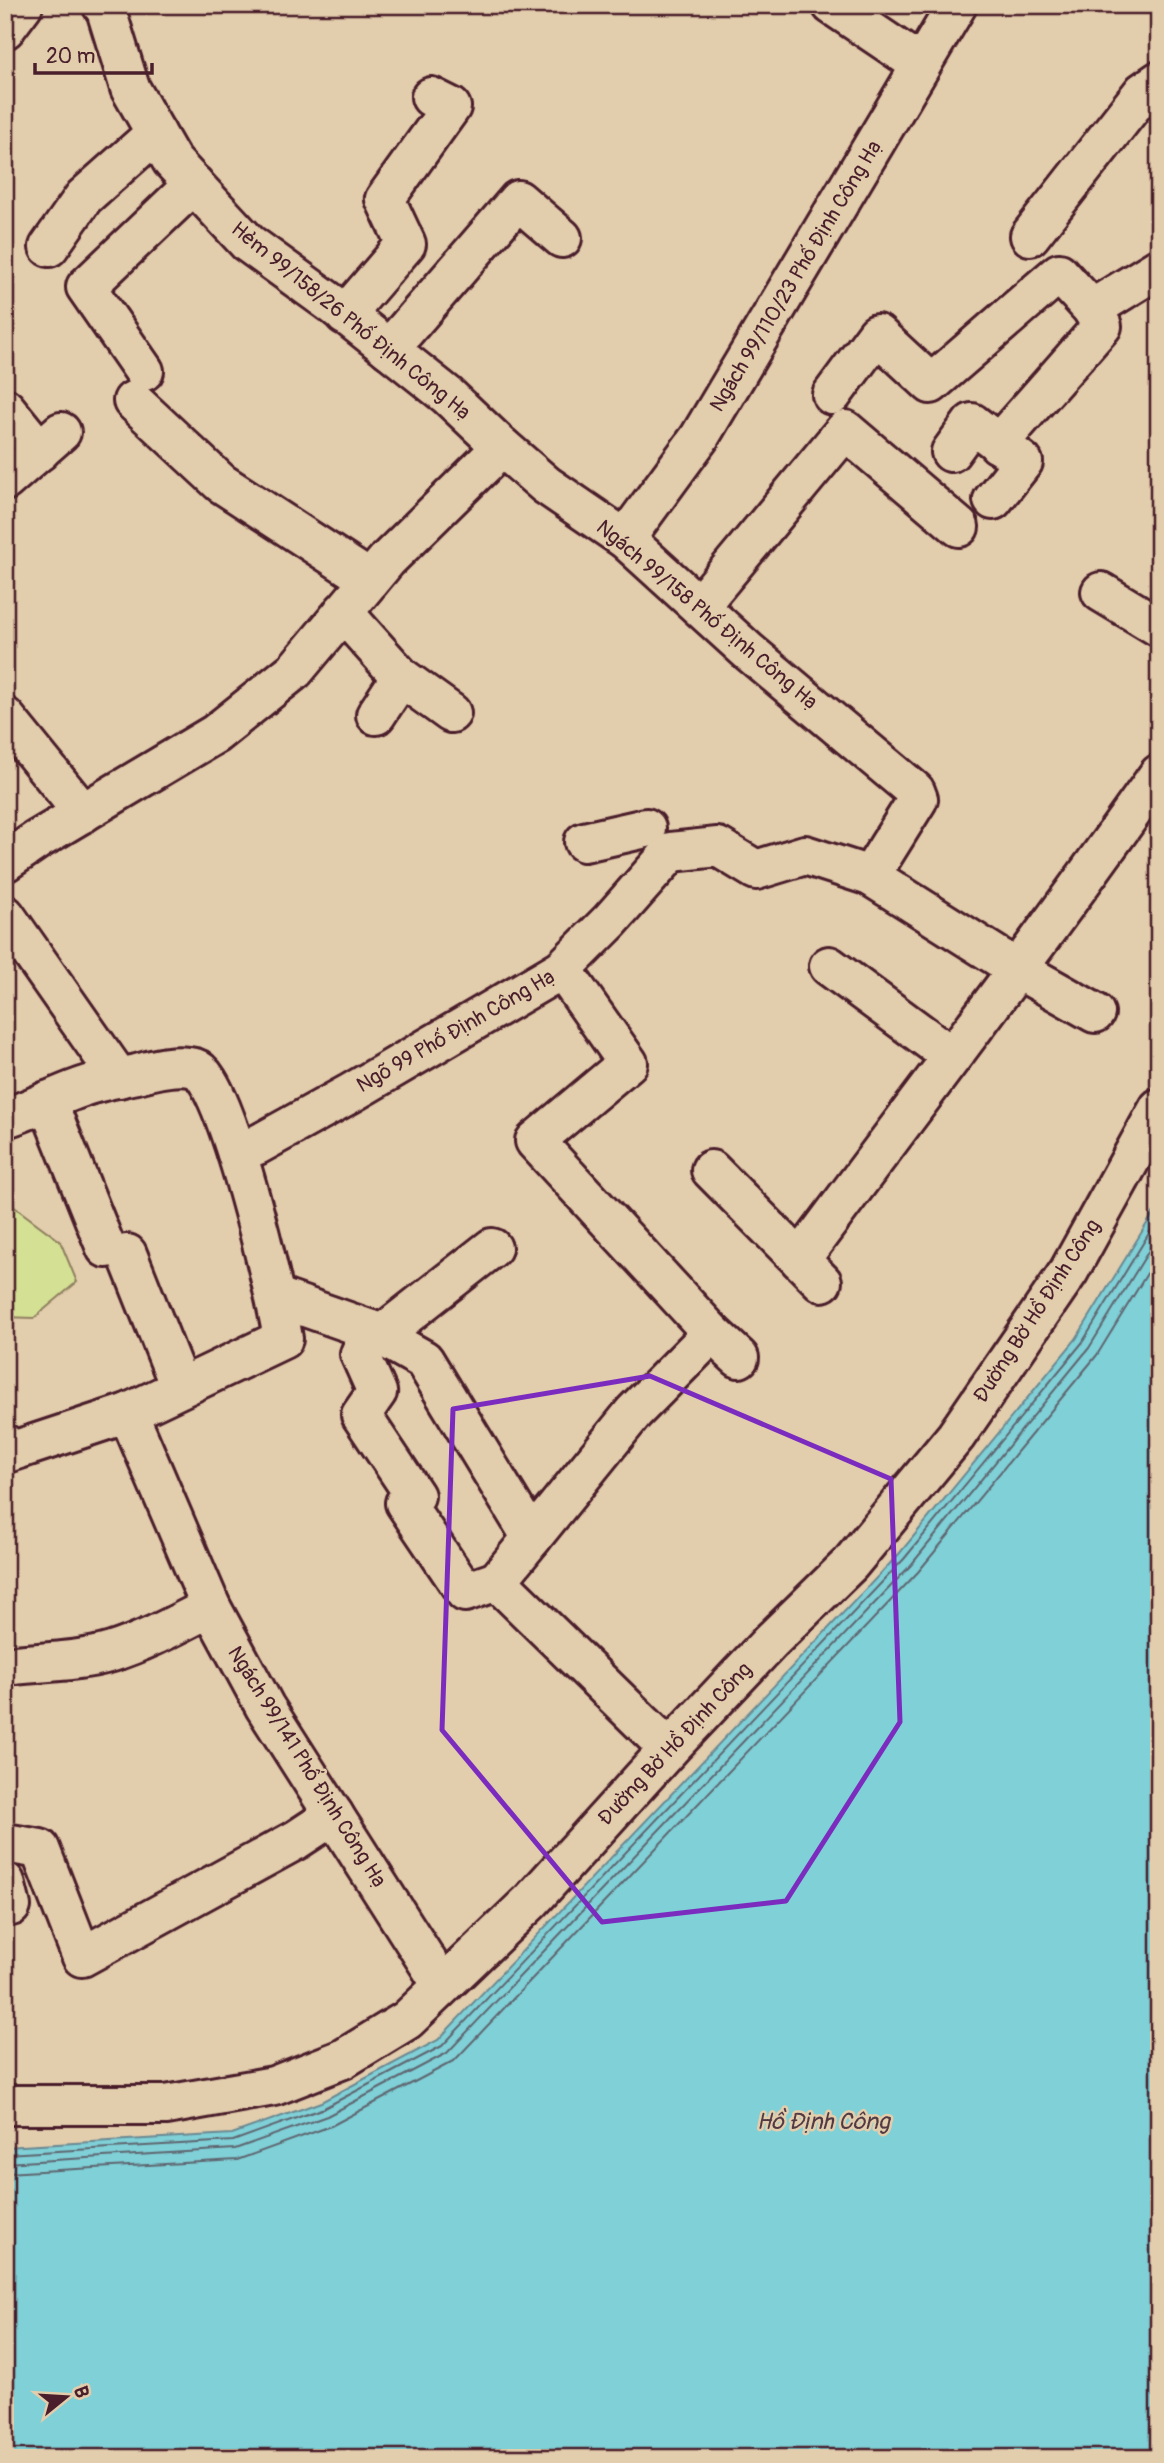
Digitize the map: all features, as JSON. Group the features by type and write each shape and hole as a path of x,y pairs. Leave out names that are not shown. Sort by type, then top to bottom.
{"street":[{"path":"5,29 23,5"},
{"name":"Ngách 99/110/23 Phố Định Công Hạ","path":"625,540 699,438 957,5"},
{"path":"835,6 921,65"},
{"name":"Hẻm 99/158/26 Phố Định Công Hạ","path":"107,7 130,88 172,161 248,243 447,395 502,447"},
{"path":"1030,236 1143,92 1159,81"},
{"path":"345,315 407,244 385,199 451,107 430,97"},
{"path":"49,247 84,197 156,133"},
{"path":"194,184 86,287 139,386 221,483 370,580"},
{"path":"389,349 518,200 562,238"},
{"path":"1092,309 1159,268"},
{"path":"832,395 877,334 931,384 1059,273 1092,309 1102,326 998,444"},
{"path":"5,408 50,442 5,481"},
{"path":"951,452 972,424 1023,462 993,500"},
{"path":"699,606 845,430 959,527"},
{"path":"5,862 37,840 215,734 295,670 387,560 502,447"},
{"name":"Ngách 99/158 Phố Định Công Hạ","path":"502,447 546,485 625,540 918,795 911,813 870,876"},
{"path":"1101,592 1159,627"},
{"path":"343,612 401,677 451,713"},
{"path":"376,715 401,677"},
{"path":"5,717 83,813"},
{"path":"711,1170 811,1271 951,1056 1018,970 1159,774"},
{"path":"584,842 648,830 718,847 756,870 805,855 870,876 1018,970 1095,1013"},
{"name":"Ngõ 99 Phố Định Công Hạ","path":"237,1153 257,1145 351,1093 562,969 610,921 648,830"},
{"path":"5,915 119,1078"},
{"path":"829,966 951,1056"},
{"path":"492,1248 376,1332 360,1354 377,1392 361,1415 415,1496 405,1503 465,1592 497,1581 634,1412 726,1346 535,1141 628,1063 562,969"},
{"path":"5,1118 82,1087 119,1078 175,1067 192,1067 202,1071 211,1085 237,1153 276,1297 283,1339 128,1413 8,1453 5,1444"},
{"path":"47,1101 180,1387"},
{"name":"Đường Bờ Hồ Định Công","path":"5,2105 166,2105 274,2086 343,2059 407,2020 531,1901 770,1642 850,1564 956,1436 1069,1271 1159,1108"},
{"path":"276,1297 376,1332 424,1360 532,1538"},
{"name":"Ngách 99/141 Phố Định Công Hạ","path":"128,1413 211,1607 265,1707 442,1984"},
{"path":"497,1581 669,1749"},
{"path":"5,1666 111,1652 211,1607"},
{"path":"5,1843 40,1849 82,1957 296,1840 334,1815"}],"highlighted area":[{"path":"650,1376 891,1479 900,1722 786,1901 602,1922 442,1730 453,1409"}],"green space":[{"path":"5,1200 60,1241 77,1282 34,1318 5,1317"}],"water":[{"name":"Hồ Định Công","path":"1159,1204 1159,2458 5,2458 5,2147 232,2134 321,2102 438,2040 899,1554 1076,1339"}]}
